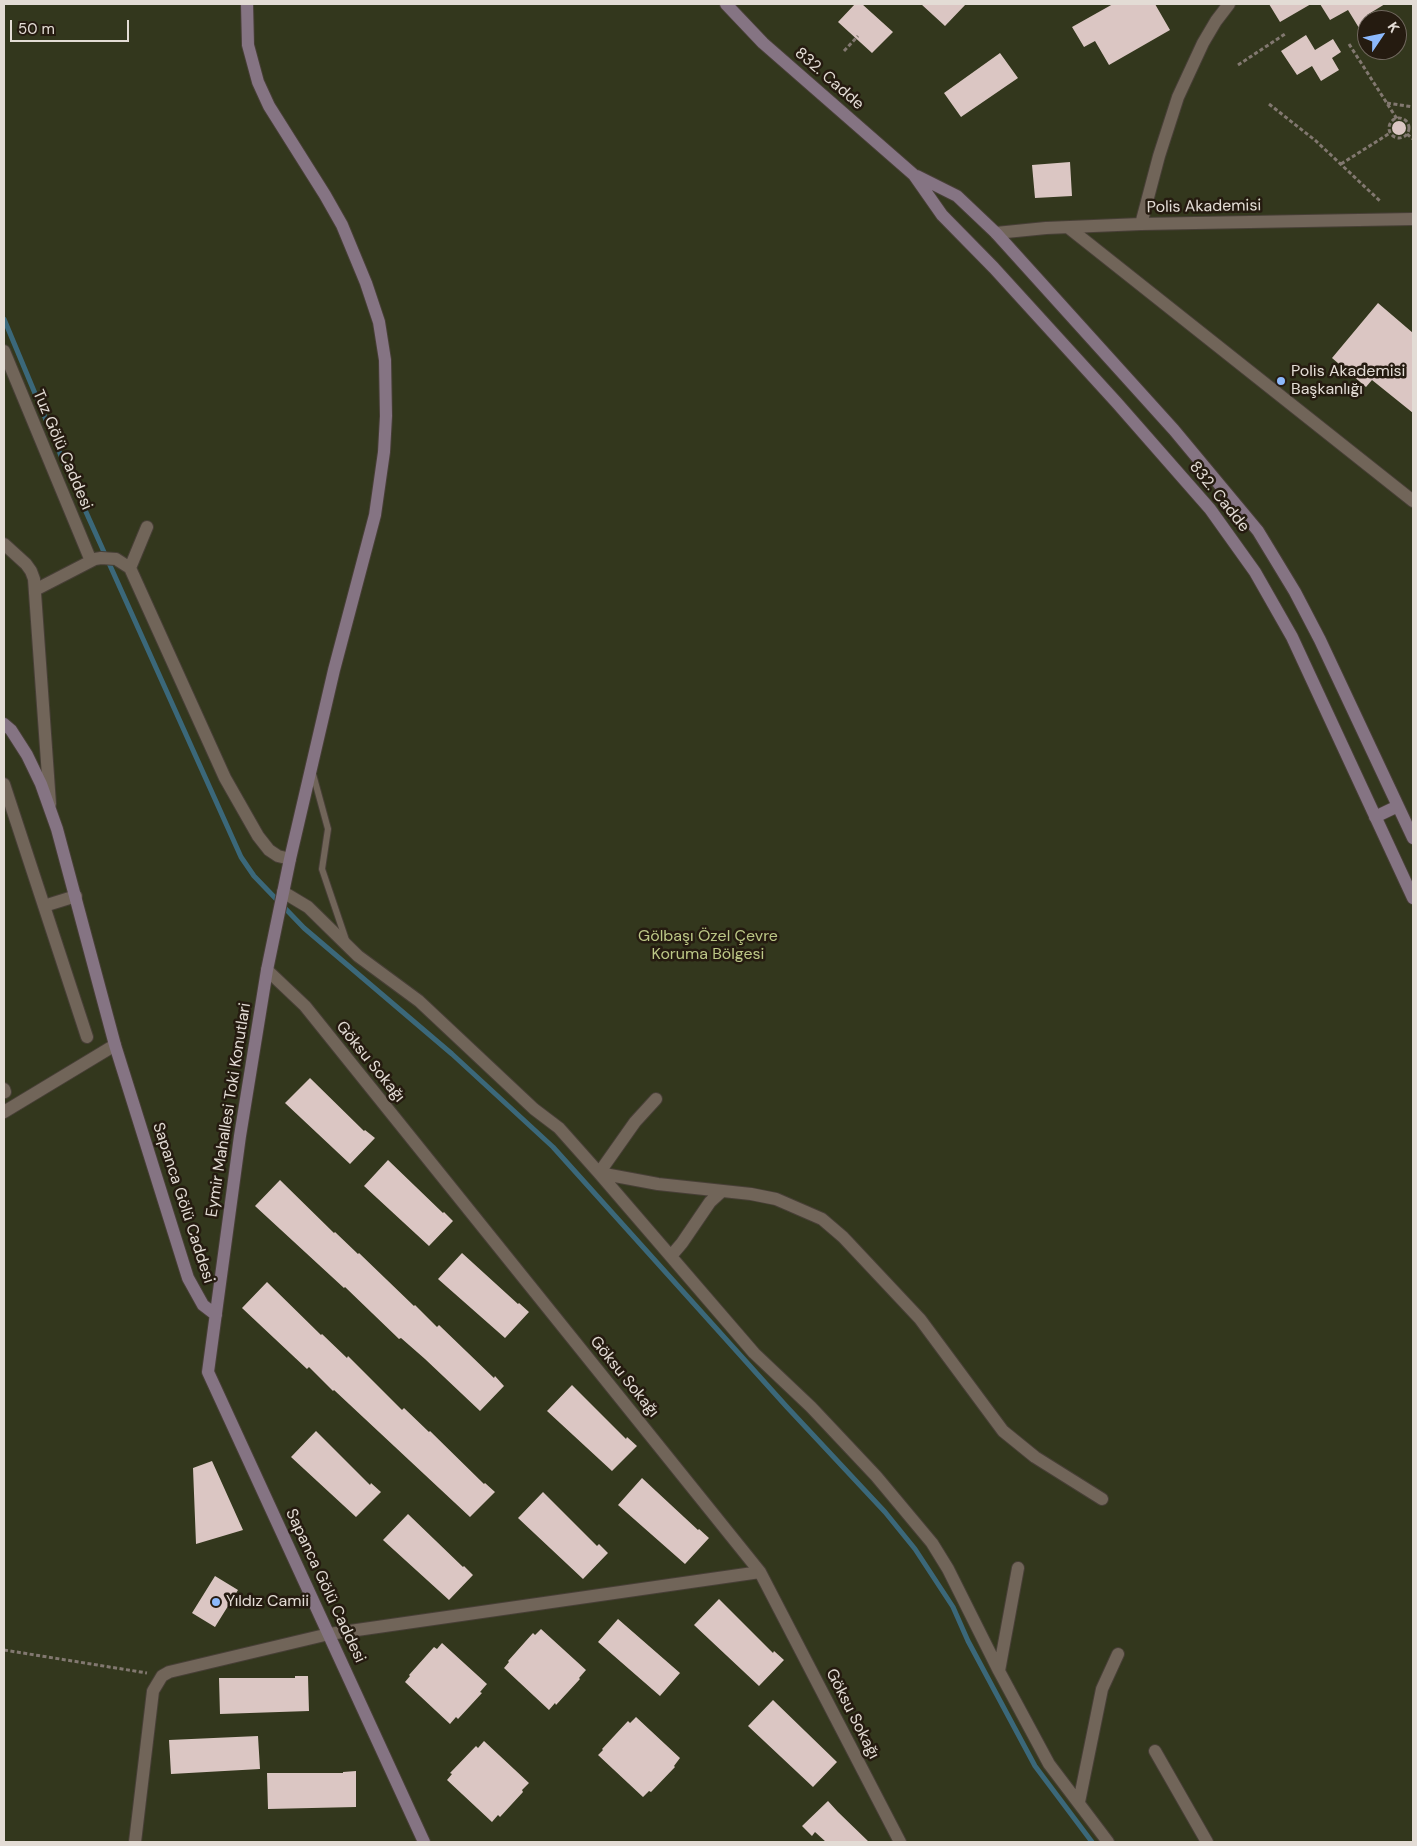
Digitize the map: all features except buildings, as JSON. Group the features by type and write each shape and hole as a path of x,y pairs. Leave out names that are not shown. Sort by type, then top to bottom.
{"street":[{"name":"Eymir Mahallesi Toki Konutlari","path":"216,1315 240,1136 268,970 311,767 349,609 375,515 384,452 386,416 385,360 379,322 366,283 345,232 325,195 269,106 258,82 248,45 246,4"},
{"name":"832. Cadde","path":"726,4 764,43 914,175 942,215 994,268 1210,509 1234,541 1265,589 1292,637 1413,898"},
{"path":"1142,224 1159,156 1178,97 1203,43 1229,4"},
{"name":"832. Cadde","path":"914,175 957,196 996,233 1174,430 1258,531 1280,566 1320,640 1413,838"},
{"name":"Polis Akademisi","path":"996,233 1142,224 1413,218"},
{"path":"1069,228 1413,501"},
{"name":"Tuz Gölü Caddesi","path":"4,352 96,559"},
{"path":"130,568 147,527"},
{"path":"4,544 31,571 35,590 51,812"},
{"path":"35,590 96,559 116,560 130,568 225,778 258,836 269,850 278,856 290,859"},
{"name":"Sapanca Gölü Caddesi","path":"4,724 11,730 27,755 51,812 76,896 115,1045 188,1278 203,1305 216,1315 208,1372 424,1842"},
{"path":"4,784 87,1037"},
{"path":"1375,817 1398,806"},
{"path":"283,892 308,907 358,956 419,1001 534,1109 559,1128 754,1353 811,1408 876,1476 932,1542 948,1569 999,1671 1049,1764 1108,1842"},
{"path":"44,906 76,896"},
{"name":"Göksu Sokağı","path":"268,970 311,1014 760,1572 900,1842"},
{"path":"4,1112 115,1045"},
{"path":"599,1173 635,1122 656,1099"},
{"path":"599,1173 658,1184 751,1194 776,1199 822,1219 843,1237 920,1319 1003,1430 1035,1458 1102,1499"},
{"path":"671,1256 710,1202 722,1191"},
{"path":"999,1671 1018,1568"},
{"path":"135,1842 153,1691 162,1676 179,1669 329,1634 760,1572"},
{"path":"1079,1802 1102,1689 1118,1654"},
{"path":"1155,1751 1206,1842"}],"lane":[{"path":"311,767 328,829 322,869 348,946"}],"path":[{"path":"1238,65 1285,34"},
{"path":"844,51 858,36"},
{"path":"1348,44 1397,118 1406,122 1409,128 1407,134 1398,138 1390,133"},
{"path":"1387,103 1413,107"},
{"path":"1269,104 1316,141 1380,200"},
{"path":"1390,133 1390,124 1397,118"},
{"path":"1341,164 1390,133"},
{"path":"1407,134 1413,139"},
{"path":"4,1650 153,1674"}],"green space":[{"name":"Gölbaşı Özel Çevre Koruma Bölgesi","path":"4,4 1413,4 1413,1842 4,1842"}],"waterway":[{"path":"4,319 64,463 241,857 254,876 304,928 452,1054 553,1147 786,1406 885,1512 915,1549 953,1607 968,1641 1035,1766 1092,1842"}],"place":[{"name":"Polis Akademisi Başkanlığı","path":"1281,381"},
{"name":"Yıldız Camii","path":"216,1602"}]}
